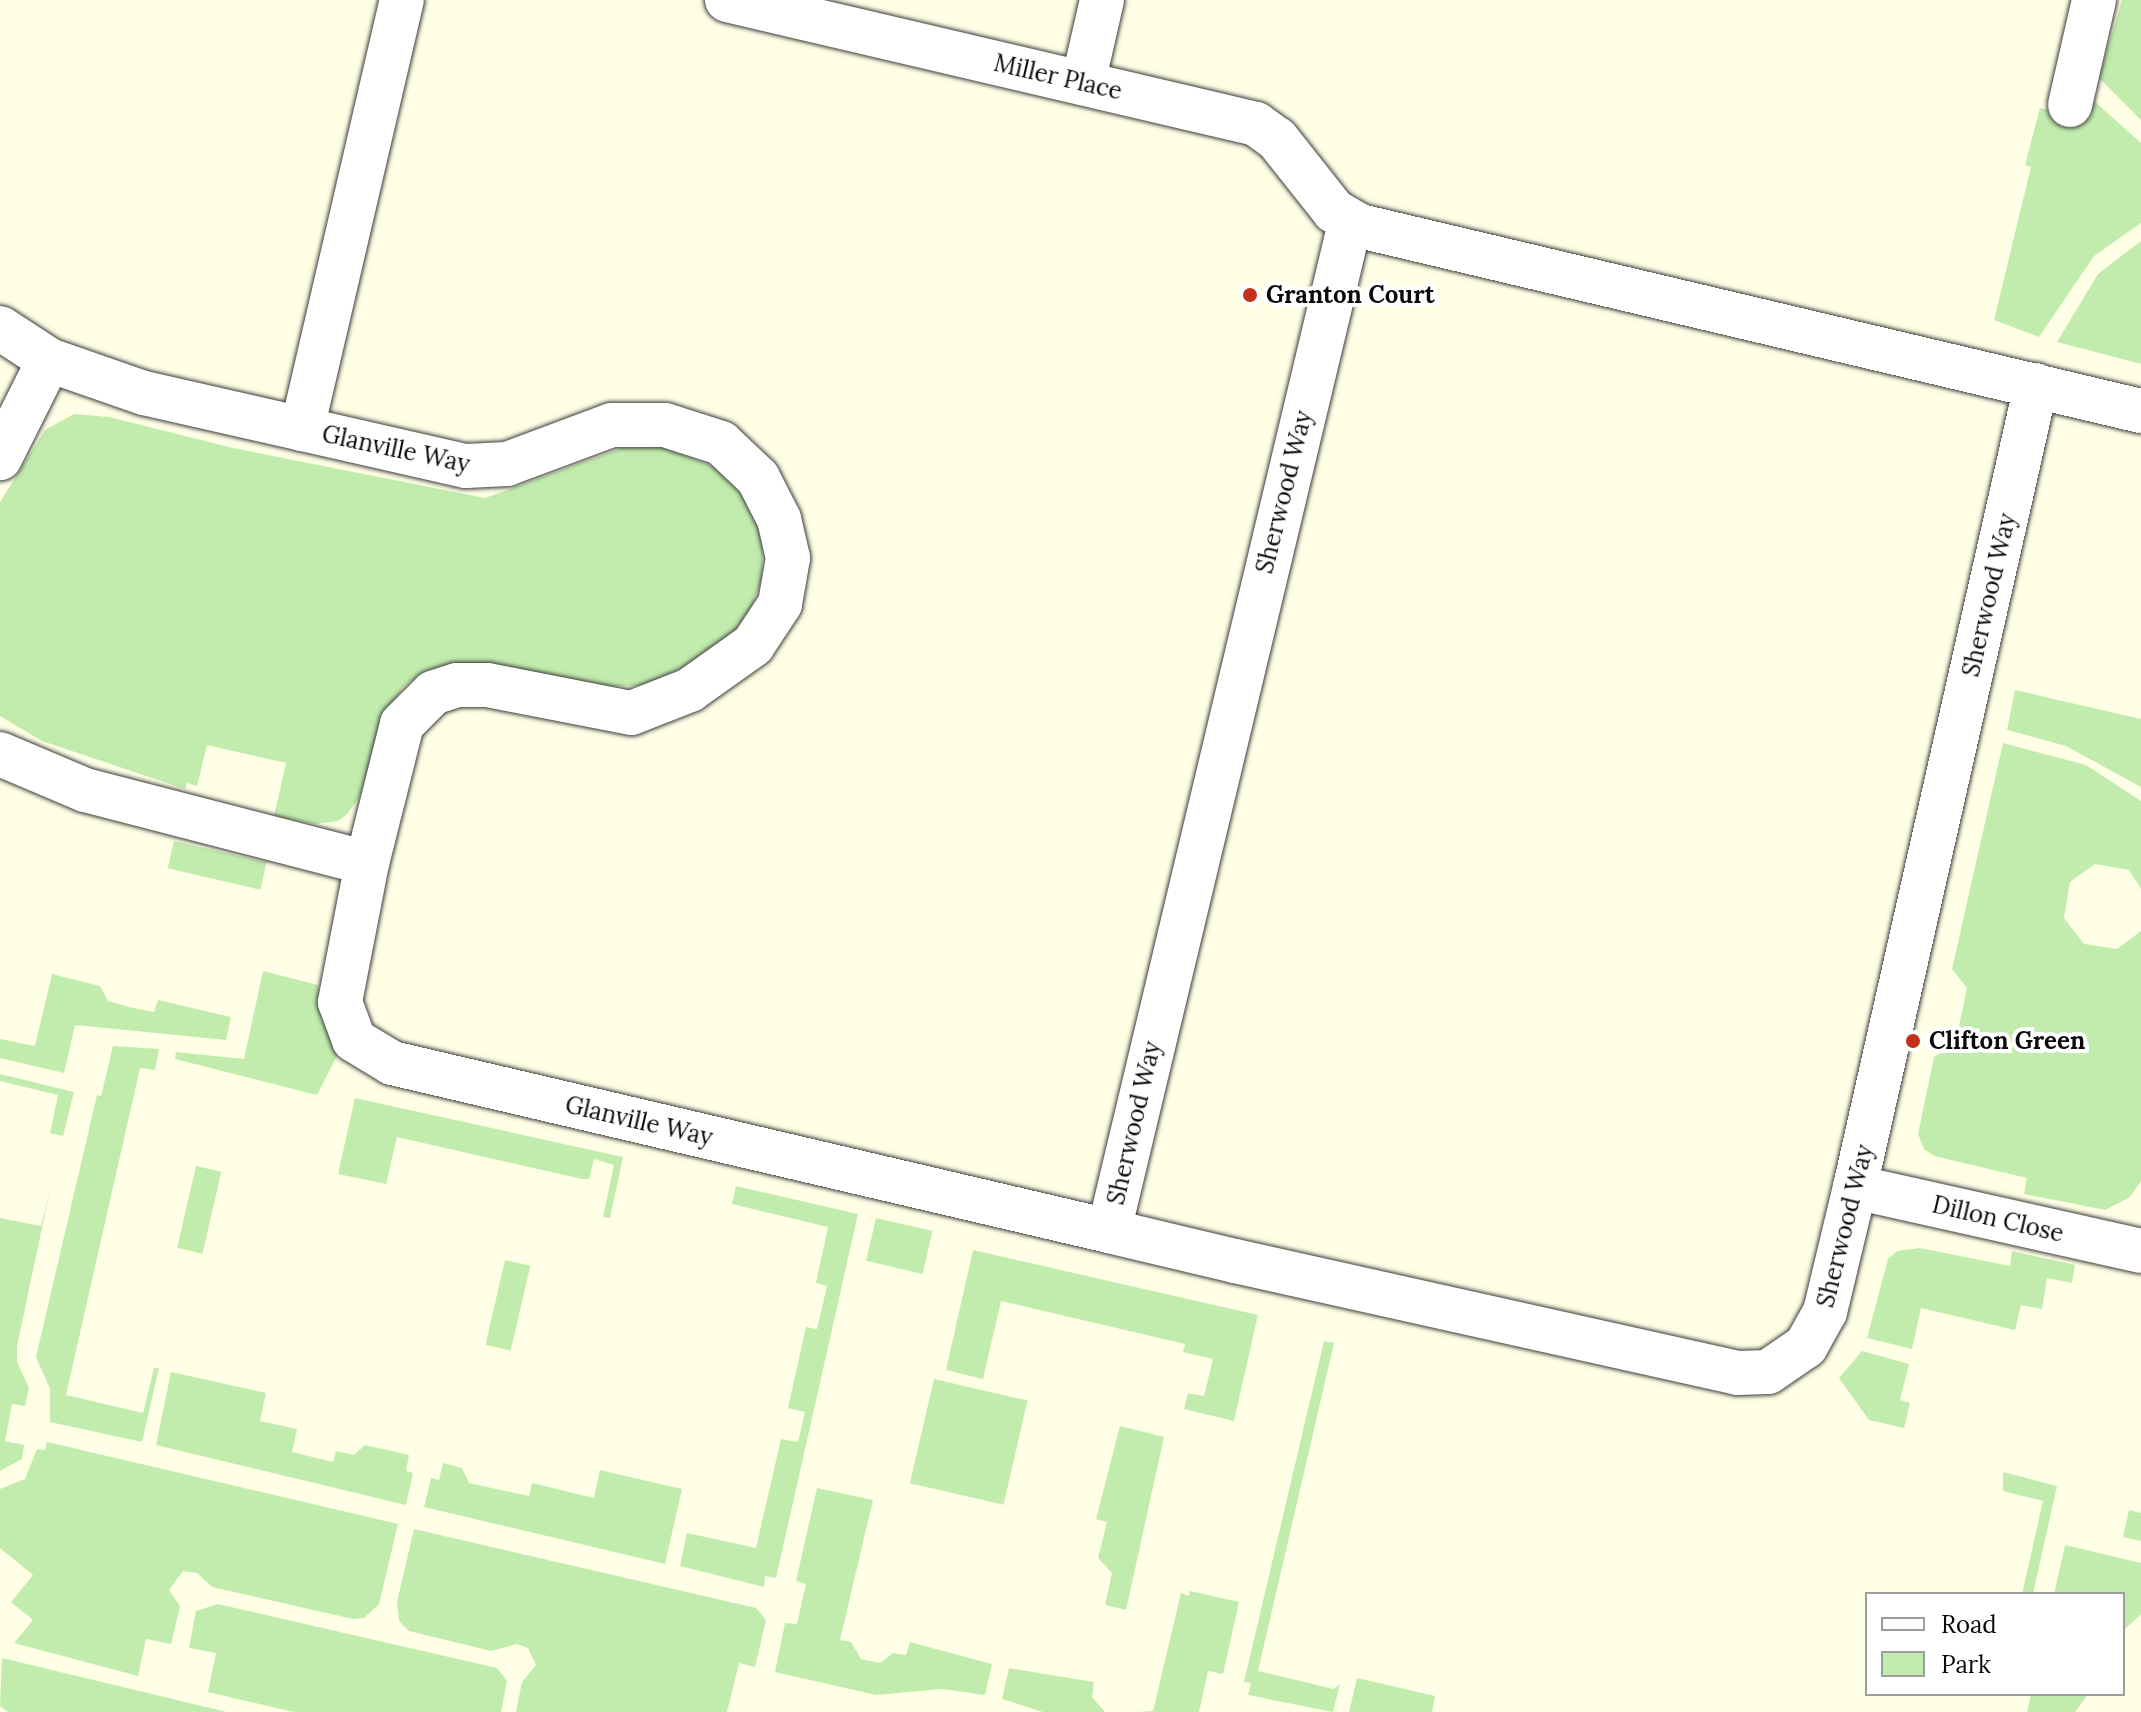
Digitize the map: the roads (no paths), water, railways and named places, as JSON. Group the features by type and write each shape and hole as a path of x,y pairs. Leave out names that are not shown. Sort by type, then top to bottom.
{"street":[{"name":"Glanville Way","path":"302,429 402,0"},
{"name":"Miller Place","path":"727,0 1256,124 1277,139 1320,195 1350,223"},
{"path":"1083,83 1102,0"},
{"path":"2070,105 2094,0"},
{"path":"1350,223 2141,411"},
{"name":"Sherwood Way","path":"1350,223 1109,1231 1753,1374 1790,1361 1820,1326 1855,1187 2036,385"},
{"name":"Glanville Way","path":"0,328 49,360 122,387 428,460 487,467 612,425 682,427 730,449 758,478 779,519 788,558 780,604 753,645 718,674 651,709 608,712 473,684 445,687 423,698 402,724 367,863 340,1002 349,1033 372,1054 392,1063 1109,1231"},
{"path":"0,458 49,360"},
{"path":"0,754 85,790 367,863"},
{"name":"Dillon Close","path":"1855,1187 2141,1251"}],"place":[{"name":"Granton Court","path":"1250,295"},
{"name":"Clifton Green","path":"1913,1041"}]}
